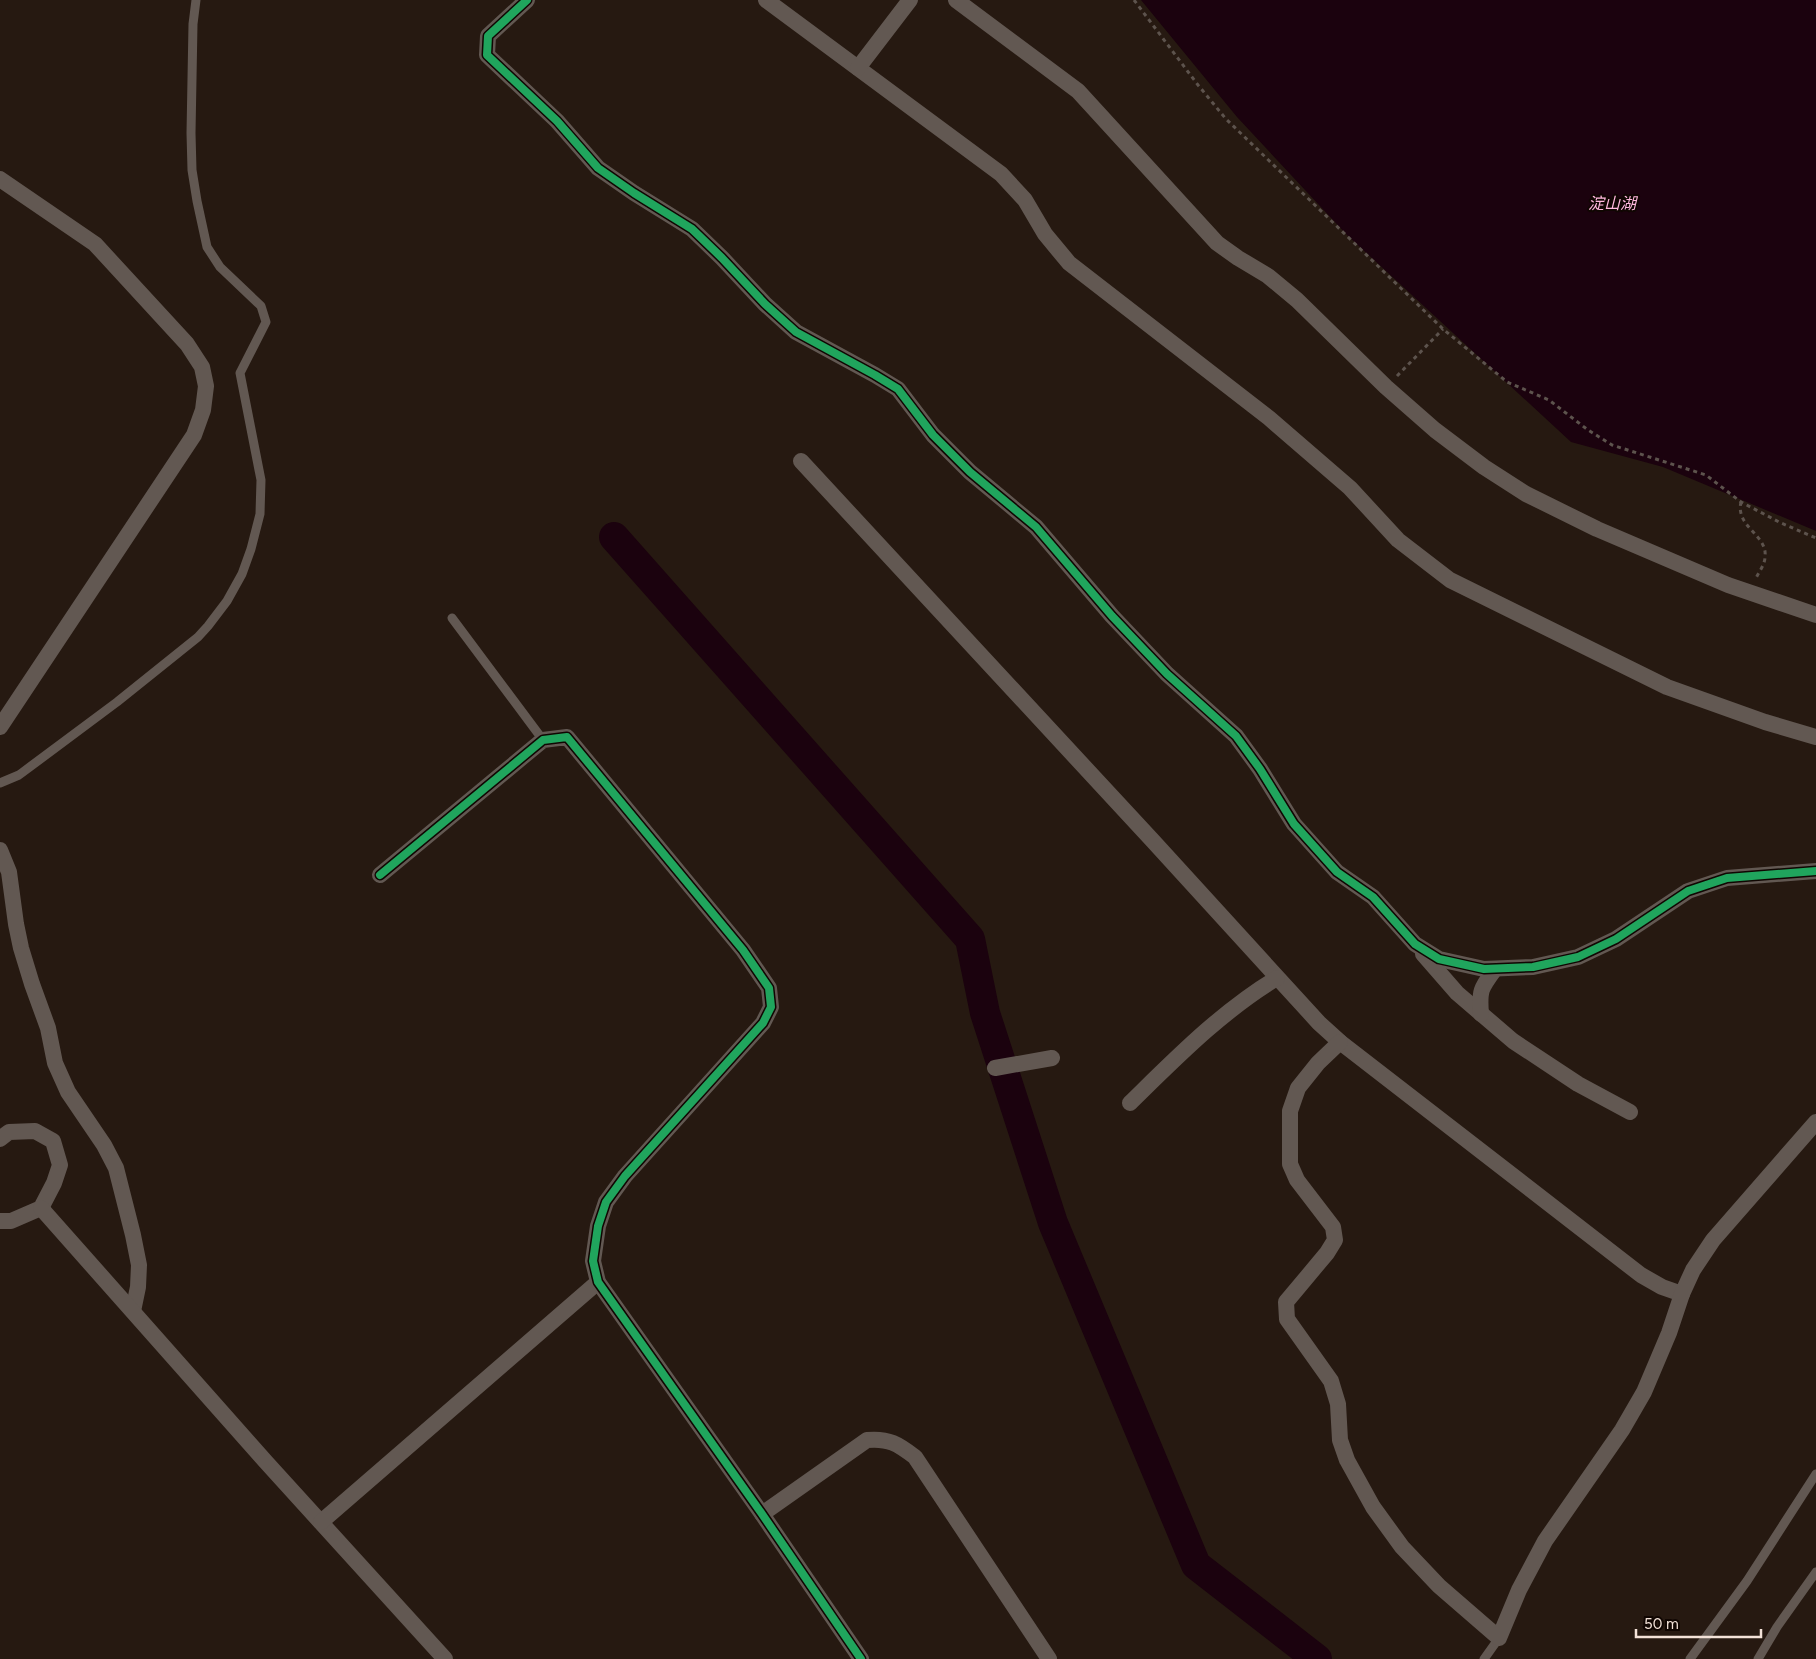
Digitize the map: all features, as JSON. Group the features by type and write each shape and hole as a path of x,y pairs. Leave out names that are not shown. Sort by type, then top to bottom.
{"street":[{"path":"527,0 488,36 488,55 557,121 598,168 692,229 765,304 796,332 898,389 933,435 970,472 1036,527 1112,616 1167,674 1236,736 1260,769 1294,824 1337,872 1373,897 1457,993 1513,1041 1578,1084 1630,1112"},
{"path":"766,0 1001,174 1025,200 1044,234 1069,263 1269,418 1350,488 1398,540 1450,580 1667,687 1765,722 1816,737"},
{"path":"858,68 910,0"},
{"path":"956,0 1078,91 1217,243 1268,276 1297,300 1386,387 1435,430 1484,467 1526,494 1597,529 1749,592 1816,615"},
{"path":"0,178 95,244 187,344 202,367 206,386 203,410 194,435 0,727"},
{"path":"801,461 1319,1023 1340,1042 1641,1275 1682,1294"},
{"path":"380,875 543,740 567,737 743,950 769,988 771,1007 763,1023 625,1176 606,1202 598,1226 593,1261 598,1282 762,1514 861,1659"},
{"path":"0,850 9,872 21,948 48,1028 55,1063 68,1092 104,1145 116,1168 139,1265 138,1287 133,1312"},
{"path":"1415,944 1439,959 1484,969 1533,968 1578,957 1616,938 1688,891 1727,878 1816,871"},
{"path":"1482,1014 1480,997 1482,986 1495,969"},
{"path":"1130,1103 1228,1011 1254,991 1277,978"},
{"path":"1340,1042 1318,1063 1298,1088 1290,1111 1290,1164 1297,1180 1333,1227 1335,1240 1327,1253 1286,1302 1288,1319 1331,1381 1338,1404 1340,1440 1347,1460 1373,1507 1402,1547 1439,1586 1499,1638 1519,1590 1544,1541 1622,1430 1644,1392 1669,1334 1682,1294 1693,1270 1713,1240 1816,1122"},
{"path":"995,1068 1052,1058"},
{"path":"0,1139 9,1132 34,1131 53,1142 60,1165 54,1183 41,1208 11,1220 0,1221"},
{"path":"41,1208 445,1659"},
{"path":"321,1522 598,1282"},
{"path":"762,1514 868,1440 882,1438 898,1444 915,1457 1049,1659"}],"lane":[{"path":"0,783 19,775 117,702 198,637 227,601 242,574 260,514 261,480 240,373 266,322 261,306 220,267 207,247 192,170 193,24 196,0"},
{"path":"452,618 543,740"},
{"path":"1690,1659 1747,1582 1816,1474"},
{"path":"1758,1659 1816,1572"},
{"path":"1484,1659 1499,1638"}],"path":[{"path":"1134,0 1226,119 1443,329 1506,382 1549,400 1588,430 1612,445 1706,475 1741,502 1781,523 1816,538"},
{"path":"1386,387 1443,329"},
{"path":"1741,502 1739,511 1743,520 1763,545 1766,556 1749,592"}],"water":[{"name":"淀山湖","path":"1141,0 1816,0 1816,531 1663,467 1571,442 1347,235 1237,117"}],"waterway":[{"path":"614,537 970,939 985,1013 1053,1223 1196,1565 1317,1659"}],"cycle path":[{"path":"527,0 488,36 487,55 557,121 598,168 692,229 765,304 796,332 898,389 933,435 970,472 1036,527 1112,616 1167,674 1236,736 1260,769 1294,824 1337,872 1373,897 1415,944 1439,959 1484,969 1533,967 1578,957 1616,939 1688,891 1727,878 1816,871"},
{"path":"380,875 543,740 567,737 743,950 769,988 771,1007 763,1023 625,1176 606,1202 598,1226 593,1261 598,1282 762,1514 861,1659"}]}
